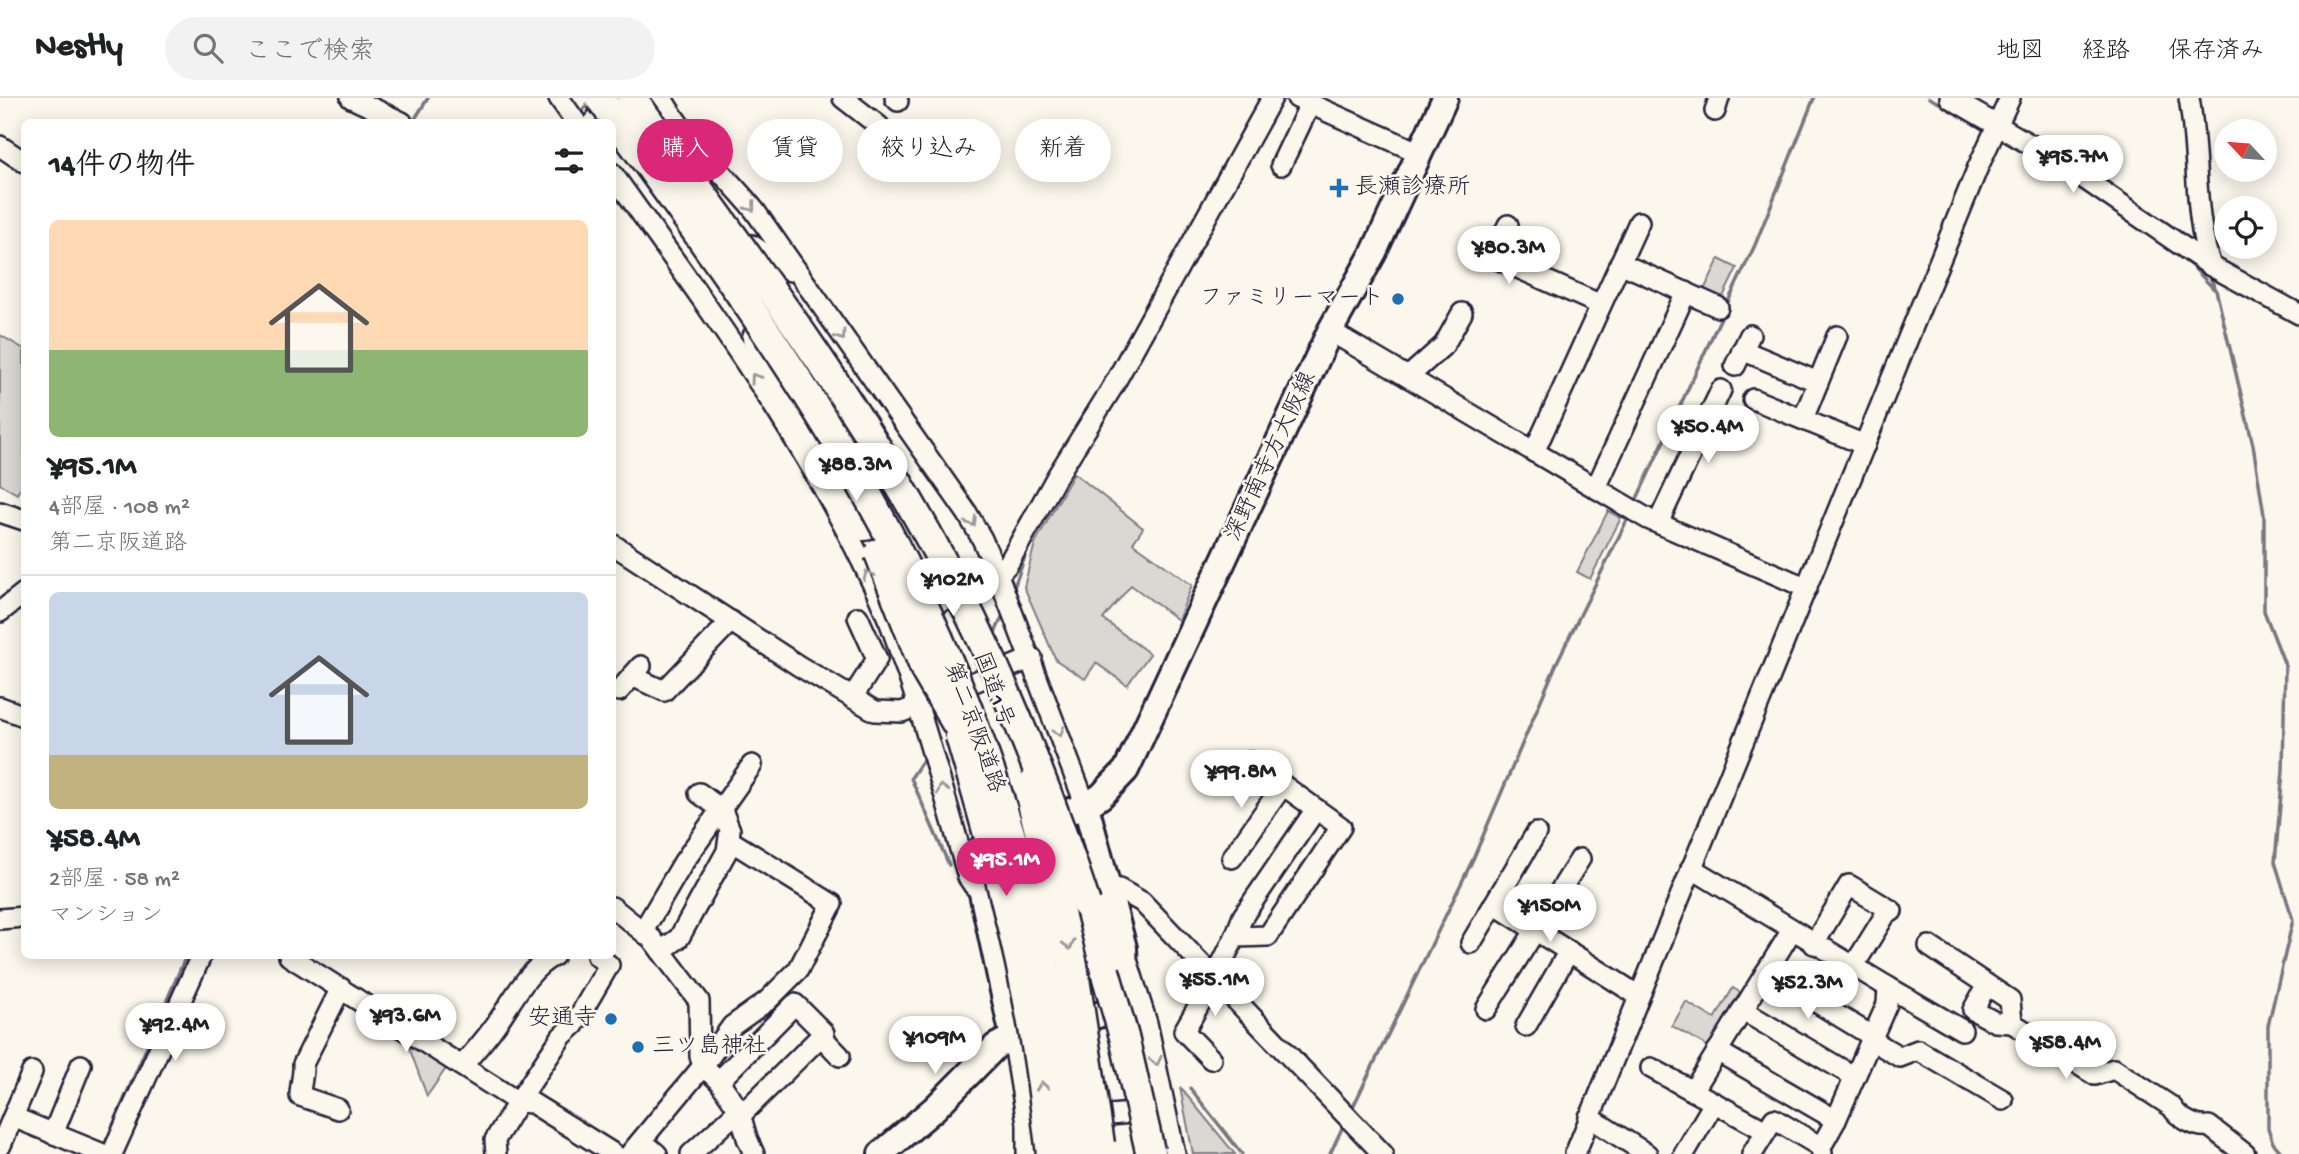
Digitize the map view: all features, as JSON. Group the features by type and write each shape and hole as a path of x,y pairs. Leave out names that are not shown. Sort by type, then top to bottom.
{"highway":[{"name":"第二京阪道路","path":"632,98 823,364 870,436 928,535 995,666 1029,743 1066,841 1105,971"},
{"name":"国道1号","path":"648,98 842,371 911,487 957,594 958,688 990,781 1028,875 1053,966 1089,1150"},
{"name":"第二京阪道路","path":"616,133 714,256 800,383 845,455 928,613 956,678 1022,870 1047,967 1066,1065 1089,1150"},
{"name":"国道1号","path":"616,136 749,324 883,560 898,622 926,672 958,688 1032,799 1073,965 1089,1150"},
{"path":"739,350 749,324"},
{"path":"845,455 922,619 993,850 1022,973 1038,1057 1051,1154"},
{"path":"1105,971 1117,1038 1130,1154"},
{"path":"1105,971 1124,1037 1150,1154"}],"main road":[{"name":"深野南寺方大阪線","path":"1013,1038 982,898 976,865 978,854 983,845 994,836 1086,806 1101,796 1126,770 1330,331 1374,252 1445,98"},
{"path":"881,1154 934,1108 996,1046 1013,1038 1101,1016 1108,1012 1122,990 1125,973 1124,948 1086,806"}],"street":[{"path":"351,98 396,119"},
{"path":"662,98 675,121 702,155 747,201 967,513 999,575 1086,806"},
{"path":"842,98 870,119"},
{"path":"616,179 739,350 813,467 898,622 999,575 1008,564 1057,476 1112,388 1272,98"},
{"path":"1950,98 2057,160 2211,266 2299,314"},
{"path":"1575,1154 1997,124 2010,98"},
{"path":"2189,98 2204,245 2211,266"},
{"path":"561,101 599,112"},
{"path":"1281,164 1304,101 1420,153"},
{"path":"0,146 21,160"},
{"path":"1534,452 1639,222"},
{"path":"1508,225 1493,257 1601,305"},
{"path":"752,244 802,280"},
{"path":"1620,263 1718,307"},
{"path":"1596,488 1686,292"},
{"path":"1408,377 1444,345 1462,313"},
{"path":"1330,331 1658,523 1807,588"},
{"path":"1803,419 1837,336"},
{"path":"1742,350 1818,382"},
{"path":"1658,523 1721,390"},
{"path":"1753,399 1865,445"},
{"path":"0,512 21,519"},
{"path":"616,547 875,711 902,712 1032,658"},
{"path":"0,612 21,595"},
{"path":"852,698 877,659 858,617"},
{"path":"619,691 637,671 664,691 731,621"},
{"path":"958,688 968,877 982,898"},
{"path":"0,707 21,715"},
{"path":"1235,937 1268,936 1341,827 1251,762"},
{"path":"643,931 683,863 752,765"},
{"path":"1232,858 1283,785"},
{"path":"661,951 679,938 727,851 730,830 722,810 699,793"},
{"path":"1211,1059 1184,1031 1215,977 1243,916 1316,810"},
{"path":"1471,943 1536,833"},
{"path":"657,1154 636,1147 703,1066 732,1026 767,1001 798,970 832,904 729,840"},
{"path":"1486,1009 1580,859"},
{"path":"1691,868 1814,944 1962,1030"},
{"path":"1814,944 1849,885 1888,914 1853,967"},
{"path":"1108,889 1119,889 1142,902 1383,1154"},
{"path":"1494,904 1639,996"},
{"path":"616,912 652,939 699,1001 700,1056 703,1066 719,1081 740,1113 754,1154"},
{"path":"0,919 21,917"},
{"path":"1693,1091 1792,930"},
{"path":"1929,946 2010,1000 2012,1023"},
{"path":"1124,948 1147,1023 1175,1154"},
{"path":"1526,1026 1569,951"},
{"path":"112,1154 200,959"},
{"path":"294,959 518,1102 533,1103 614,1154"},
{"path":"462,1066 493,1030 516,994 536,970 550,959"},
{"path":"496,1154 495,1140 562,1036 574,1025 609,965 601,959"},
{"path":"1766,972 1900,1057 1918,1051 2003,1100"},
{"path":"1987,985 1973,1010 1995,1022 2012,1023 2095,1075 2114,1069 2172,1107 2176,1114 2202,1127 2209,1126 2245,1154"},
{"path":"1752,1154 1774,1119 1821,1150 1887,1004 1888,987"},
{"path":"338,1109 300,1096 300,1085 304,1076 303,1064 341,988"},
{"path":"691,1154 740,1113 824,1033 795,1004 719,1081"},
{"path":"1742,1010 1853,1076"},
{"path":"821,1036 840,1056"},
{"path":"1013,1038 1027,1123 1027,1154"},
{"path":"1717,1051 1836,1119"},
{"path":"60,1142 81,1065"},
{"path":"1651,1068 1766,1131"},
{"path":"1,1145 32,1072"},
{"path":"1684,1154 1714,1103"},
{"path":"1027,1123 1166,1109"},
{"path":"13,1117 60,1142 97,1152"},
{"path":"1589,1117 1647,1154"}],"shaded area":[{"path":"1719,259 1737,268 1720,303 1702,294"},
{"path":"0,335 21,347 21,487 17,494 0,484"},
{"path":"1074,473 1143,528 1133,543 1192,585 1178,620 1131,585 1103,619 1150,654 1127,685 1096,663 1085,679 1056,660 1024,587 1035,543"},
{"path":"1608,511 1621,518 1590,579 1577,572"},
{"path":"1733,988 1743,994 1712,1049 1672,1026 1686,1002 1715,1019"},
{"path":"406,1039 449,1064 427,1096"},
{"path":"1180,1087 1235,1154 1193,1154"}],"waterway":[{"path":"415,119 428,98"},
{"path":"1726,306 1755,245 1814,98"},
{"path":"1929,98 1949,108"},
{"path":"580,115 589,101"},
{"path":"2168,248 2192,266 2214,289"},
{"path":"2209,275 2216,290 2253,445 2264,515 2264,611 2285,665 2283,771 2275,862 2293,920 2268,1026 2268,1128 2273,1143 2283,1154"},
{"path":"1635,503 1723,313"},
{"path":"1351,1111 1474,857 1558,660 1629,516"},
{"path":"1012,593 1028,548"},
{"path":"994,635 1004,613"},
{"path":"925,757 911,778 949,865"},
{"path":"104,1146 185,959"},
{"path":"1190,1088 1242,1154"},
{"path":"1330,1154 1344,1124"}],"place":[{"name":"長瀬診療所","path":"1339,188"},
{"name":"ファミリーマート","path":"1398,299"},
{"name":"安通寺","path":"611,1019"},
{"name":"三ツ島神社","path":"638,1047"}]}
